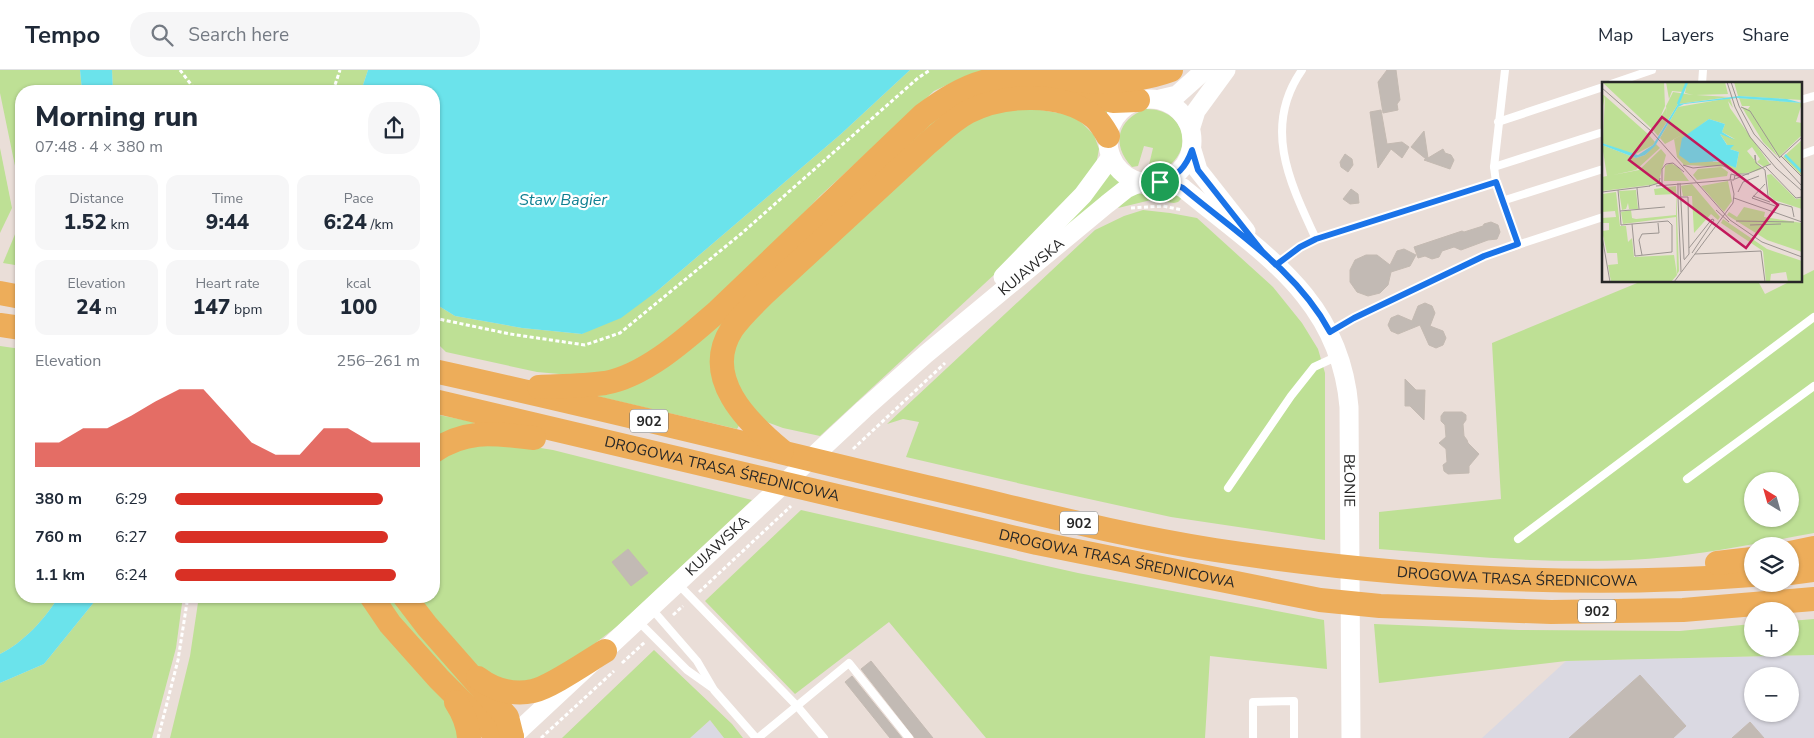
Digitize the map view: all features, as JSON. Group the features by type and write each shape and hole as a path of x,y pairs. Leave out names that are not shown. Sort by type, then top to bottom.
{"main road":[{"path":"512,388 606,382 632,373 658,360 685,340 718,311 923,115 953,95 986,81 1008,77 1029,76 1099,82 1150,77 1171,70"},
{"path":"1029,76 1072,86 1106,99 1149,100"},
{"path":"786,453 762,434 739,408 730,393 723,371 726,343 732,330 742,316 756,302 928,143 952,122 966,113 996,101 1039,98 1058,102 1093,116 1102,125 1110,147"},
{"path":"0,294 15,296"},
{"path":"0,324 15,327"},
{"name":"DROGOWA TRASA ŚREDNICOWA","path":"440,372 1115,531 1213,550 1380,572 1451,577 1576,582 1683,581 1744,577"},
{"name":"DROGOWA TRASA ŚREDNICOWA","path":"440,402 1097,556 1320,600 1380,606 1551,612 1683,610 1814,599"},
{"path":"440,447 448,441 475,434 498,434 626,446"},
{"path":"1799,551 1814,548"},
{"path":"1576,582 1744,560"},
{"path":"1799,571 1814,570"},
{"path":"376,603 390,624 439,679 491,730 511,738"},
{"path":"410,603 507,717 511,738"},
{"path":"459,663 495,688 512,692 534,691 554,682 605,651"},
{"path":"439,679 464,714 469,738"}],"street":[{"path":"1149,100 1176,107 1186,117 1191,126 1193,141 1188,161 1182,170 1160,182 1141,182 1123,173 1110,147 1111,125 1124,108 1149,100 1177,95 1205,70"},
{"path":"1191,126 1196,111 1226,70"},
{"name":"KUJAWSKA","path":"926,354 1083,195 1110,147"},
{"name":"BŁONIE","path":"1192,150 1198,170 1262,251"},
{"name":"KUJAWSKA","path":"511,738 926,354 1106,204 1126,189 1141,182"},
{"name":"BŁONIE","path":"1160,182 1174,184 1183,188 1262,251 1317,311 1330,332 1340,356 1349,407 1351,738"}],"lane":[{"path":"1302,70 1285,102 1281,124 1282,147 1294,191 1316,239"},
{"path":"1504,70 1494,167 1496,182 1518,244"},
{"path":"1617,82 1652,70"},
{"path":"1498,122 1602,87"},
{"path":"1494,167 1602,132"},
{"path":"1802,154 1814,150"},
{"path":"1502,201 1602,169"},
{"path":"1276,265 1300,247 1316,239 1496,182"},
{"path":"1330,332 1354,318 1484,256 1602,217"},
{"path":"1518,539 1814,317"},
{"path":"1228,488 1291,396 1314,367 1340,356"},
{"path":"1687,479 1814,386"},
{"path":"678,584 798,707 824,738"},
{"path":"644,614 687,670 714,690"},
{"path":"644,614 697,661 714,690 757,738 798,707 849,663 909,738"},
{"path":"1253,738 1253,702 1294,701 1294,738"}],"path":[{"path":"180,70 191,85"},
{"path":"335,85 340,70"},
{"path":"440,319 510,334 585,344 620,333 742,233 918,78 930,70"},
{"path":"1177,208 1186,211"},
{"path":"158,738 178,660 187,603"}],"shaded area":[{"path":"1799,655 1814,655 1814,738 1482,738 1566,661 1799,657"},
{"path":"710,720 724,738 690,738"}],"green space":[{"path":"0,70 80,70 81,85 15,85 15,166 0,93"},
{"path":"112,70 368,70 363,85 113,85"},
{"path":"910,70 985,70 966,76 934,91 820,196 769,250 670,342 612,372 582,376 537,372 446,352 440,346 440,307 455,316 522,328 582,334 656,292 841,134"},
{"path":"975,95 1110,111 1106,116 980,99 719,334 740,424 737,429 596,396 616,389 947,110"},
{"path":"1018,106 1070,115 1082,123 1094,135 1099,149 1096,165 1084,184 1037,235 820,436 783,428 764,421 747,407 731,369 735,342 749,318 965,123"},
{"path":"1146,109 1161,111 1172,117 1179,126 1182,137 1182,148 1176,158 1167,167 1153,173 1148,169 1153,148 1144,146 1138,166 1132,167 1125,159 1120,142 1123,126 1136,113"},
{"path":"0,148 12,208 0,233"},
{"path":"1110,173 1123,185 1045,248"},
{"path":"1171,193 1184,196 1174,203 1151,200 1118,208 1132,194"},
{"path":"1143,210 1197,218 1273,287 1302,323 1318,349 1325,373 1325,540 1171,517 906,457 919,422 903,419 887,424 1095,230 1124,216"},
{"path":"15,234 15,265 3,263"},
{"path":"1814,270 1814,533 1793,537 1744,537 1744,546 1630,560 1536,560 1379,549 1379,512 1501,499 1492,343 1640,282 1759,282 1765,294 1789,282 1802,282 1802,276"},
{"path":"0,346 15,348 15,603 54,603 48,613 25,637 0,654"},
{"path":"440,415 474,422 473,426 440,438"},
{"path":"503,442 553,450 752,500 619,625 564,667 519,686 483,674 417,603 440,603 440,458 470,444"},
{"path":"801,510 1078,573 1324,620 1327,669 1210,656 1205,738 986,738 889,622 795,694 705,601"},
{"path":"93,603 182,603 176,648 152,738 0,738 0,683 44,664"},
{"path":"198,603 369,603 456,711 464,738 170,738 190,656"},
{"path":"387,603 399,603 505,731 409,633"},
{"path":"1814,619 1814,655 1799,655 1799,620"},
{"path":"1374,624 1519,630 1680,631 1744,625 1744,657 1566,661 1379,683"},
{"path":"654,650 732,724 743,738 724,738 710,720 690,738 562,738"}],"water":[{"path":"80,70 112,70 113,85 81,85"},
{"name":"Staw Bagier","path":"368,70 910,70 841,134 656,292 621,318 582,334 522,328 455,316 440,307 440,85 363,85"},
{"path":"54,603 93,603 44,664 0,683 0,654 25,637 48,613"}],"building":[{"path":"1387,70 1396,70 1400,100 1397,104 1398,110 1383,113 1378,82"},
{"path":"1381,110 1387,144 1402,142 1409,147 1402,158 1391,149 1378,168 1370,112"},
{"path":"1424,131 1428,158 1443,149 1454,160 1450,169 1424,160 1426,159 1411,147"},
{"path":"1345,154 1352,159 1353,165 1348,172 1341,167 1340,162"},
{"path":"1351,189 1358,194 1359,203 1350,204 1343,199"},
{"path":"1491,222 1498,225 1500,232 1497,239 1488,240 1461,250 1454,247 1442,251 1439,257 1432,259 1425,256 1418,258 1414,247"},
{"path":"1404,249 1416,255 1410,266 1391,272 1388,285 1380,293 1368,296 1357,292 1350,282 1350,270 1355,260 1366,255 1377,255 1390,265 1397,251"},
{"path":"1425,303 1432,306 1435,313 1430,326 1443,331 1446,338 1443,345 1436,348 1429,345 1420,325 1398,334 1391,331 1388,325 1391,318 1398,315 1412,321 1418,306"},
{"path":"1405,379 1416,390 1425,390 1424,420 1410,406 1405,406"},
{"path":"1444,412 1462,412 1466,415 1466,420 1463,424 1464,436 1479,454 1469,466 1469,473 1448,474 1444,471 1443,465 1447,462 1446,449 1439,443 1446,437 1445,425 1441,421 1441,416"},
{"path":"628,549 648,573 631,586 612,562"},
{"path":"871,661 933,738 915,738 861,669"},
{"path":"1640,675 1686,726 1673,738 1569,738"},
{"path":"852,676 902,738 890,738 845,682"},
{"path":"1750,722 1764,738 1732,738"}],"route":[{"path":"1160,182 1168,180 1182,170 1192,150 1194,162 1198,170 1223,199 1262,251 1276,265 1286,256 1316,239 1496,182 1518,244 1484,256 1354,318 1330,332 1308,299 1262,251 1183,188 1174,184 1160,182"}]}
